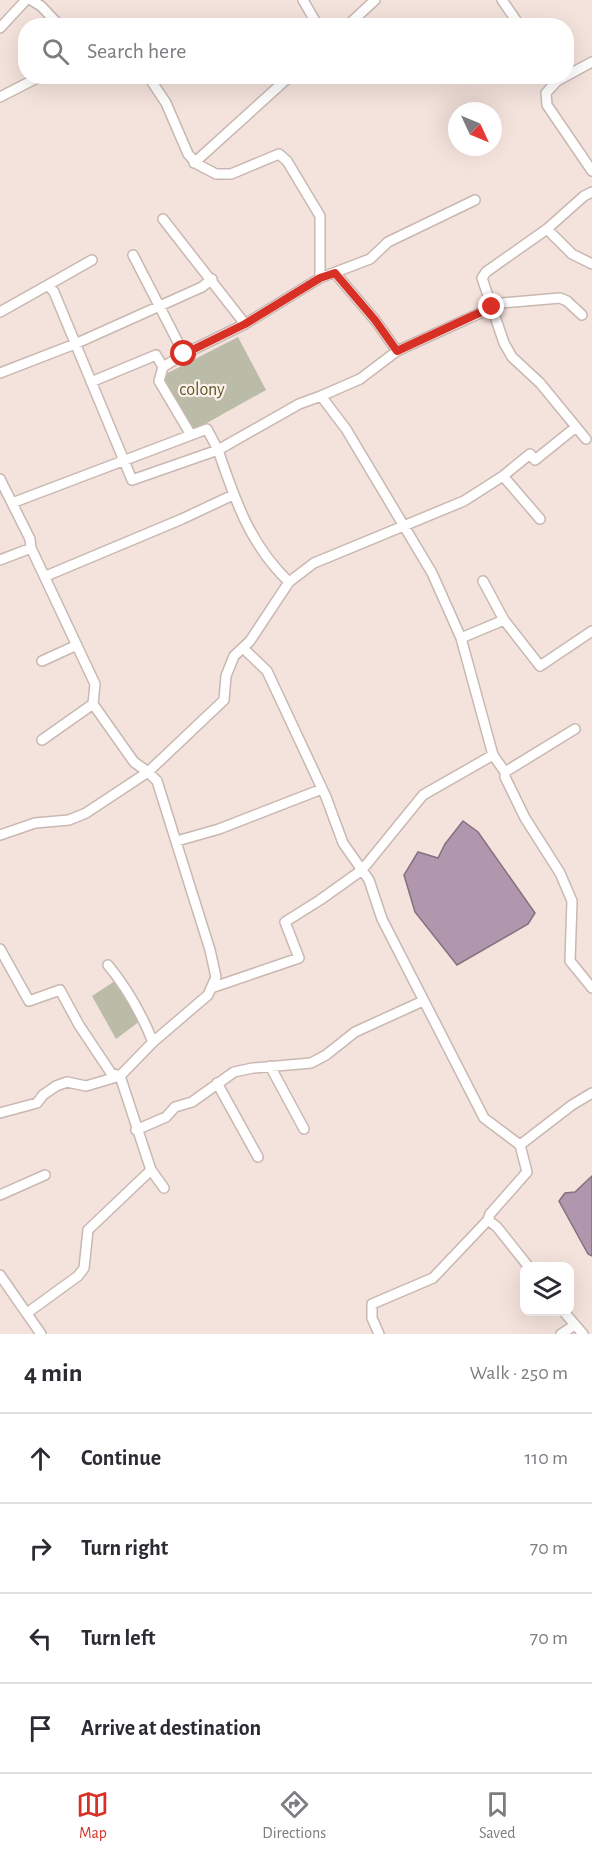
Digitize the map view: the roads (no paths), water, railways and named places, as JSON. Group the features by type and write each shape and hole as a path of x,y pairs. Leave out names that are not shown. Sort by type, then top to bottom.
{"street":[{"path":"0,28 26,0"},
{"path":"32,0 45,3 55,18"},
{"path":"303,0 313,18"},
{"path":"356,18 375,0"},
{"path":"502,0 514,18"},
{"path":"574,71 592,62"},
{"path":"0,97 25,84"},
{"path":"153,84 165,103 194,163 216,174 231,174 279,154 287,161 320,216 320,278"},
{"path":"194,163 281,84"},
{"path":"555,84 546,93 547,105 592,171"},
{"path":"586,439 540,383 512,357 504,343 482,278 486,272 547,229 584,196 592,192"},
{"path":"191,435 159,381 163,367 245,324 320,278 370,259 388,242 475,200"},
{"path":"163,219 245,324"},
{"path":"547,229 572,254 592,264"},
{"path":"133,255 184,354"},
{"path":"0,312 92,260"},
{"path":"335,273 375,320 397,351"},
{"path":"0,373 75,344 202,287 212,279"},
{"path":"48,285 54,292 132,480 218,450 298,404 360,380 397,351 502,303 560,298 567,301 582,315"},
{"path":"91,382 156,355 163,367"},
{"path":"321,396 346,429 432,573 461,638 493,755 505,772 505,777 525,819 560,873 572,901 570,961 592,988"},
{"path":"0,835 35,822 69,820 86,813 148,772 224,700 226,676 234,656 250,641 289,582 314,563 464,501 503,476 530,454 534,460 576,427"},
{"path":"12,503 207,429 218,450 233,495 255,541 270,564 289,582"},
{"path":"503,476 540,519"},
{"path":"0,480 30,539 31,548 95,684 93,704 134,762 157,782 210,950 216,977 208,995 153,1042 120,1076 86,1086 68,1082 56,1086 37,1102 0,1113"},
{"path":"46,576 233,495"},
{"path":"0,560 31,548"},
{"path":"483,582 504,620 540,666 592,631"},
{"path":"461,638 504,620"},
{"path":"42,661 77,645"},
{"path":"243,648 267,671 322,789 343,843 369,880 381,919 484,1118 520,1145 526,1172 490,1214 488,1220 433,1278 372,1304 372,1318 379,1334"},
{"path":"42,740 93,704"},
{"path":"505,772 575,729"},
{"path":"211,988 299,958 285,922 362,870 423,795 493,755"},
{"path":"177,841 219,829 322,789"},
{"path":"0,949 29,1001 60,990 79,1025 111,1073 120,1076"},
{"path":"108,965 145,1021 153,1042"},
{"path":"136,1130 166,1117 175,1107 192,1102 234,1072 311,1063 326,1055 355,1032 423,1001"},
{"path":"270,1066 304,1129"},
{"path":"120,1076 151,1170 164,1188"},
{"path":"217,1083 258,1157"},
{"path":"520,1145 572,1105 592,1093"},
{"path":"27,1313 78,1275 84,1268 88,1230 151,1170"},
{"path":"0,1195 45,1175"},
{"path":"488,1220 497,1227 525,1262"},
{"path":"0,1275 41,1334"},
{"path":"568,1316 583,1334"},
{"path":"561,1334 574,1325"}],"park label":[{"name":"colony","path":"202,390"}]}
